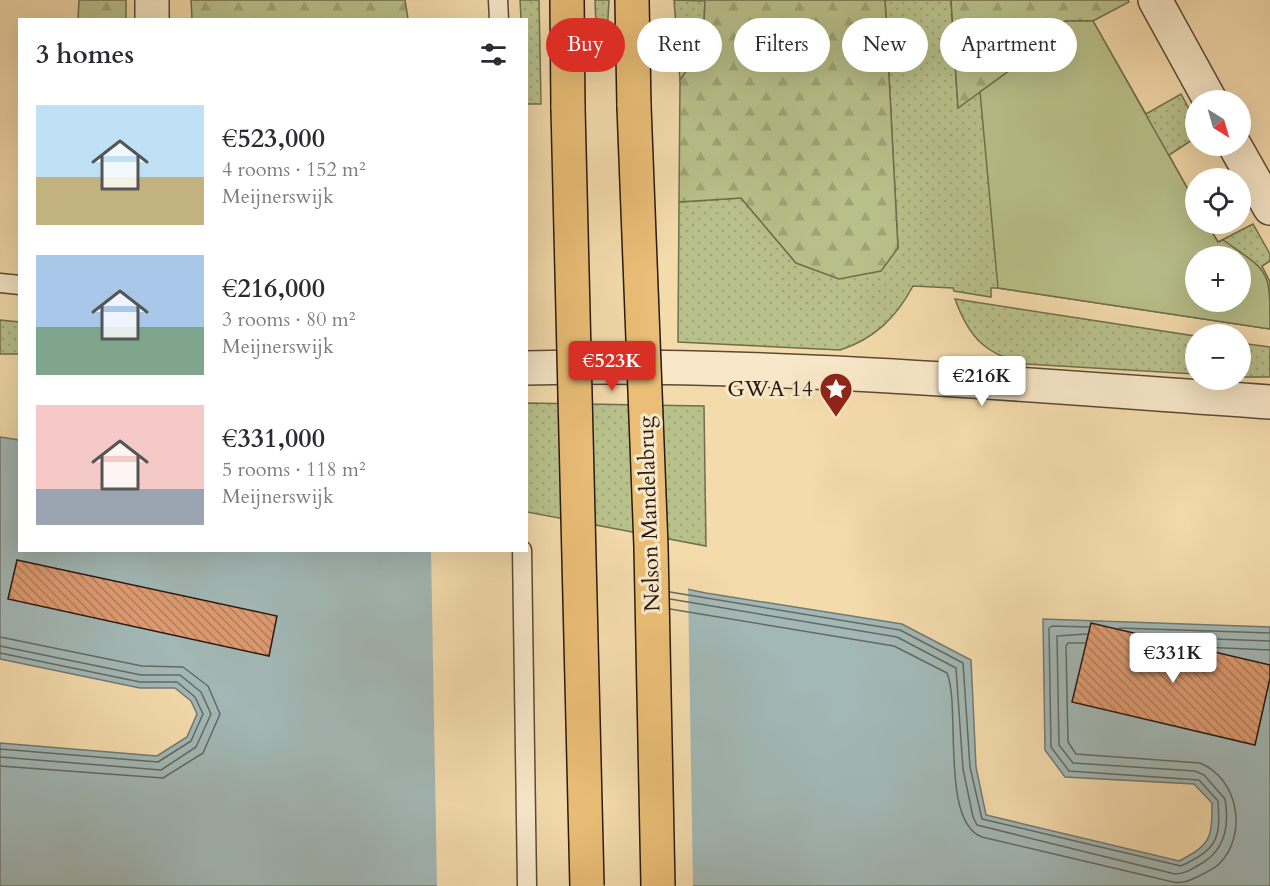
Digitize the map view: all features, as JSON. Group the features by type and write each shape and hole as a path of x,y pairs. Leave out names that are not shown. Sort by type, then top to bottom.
{"main road":[{"path":"567,0 587,886"},
{"name":"Nelson Mandelabrug","path":"632,0 651,547 658,886"}],"street":[{"path":"152,0 152,18"},
{"path":"1155,0 1204,90"},
{"path":"1241,156 1270,208"},
{"path":"528,368 721,368 931,378 1270,402"}],"lane":[{"path":"498,0 499,18"},
{"path":"0,283 18,285"},
{"path":"522,552 527,886"}],"green space":[{"path":"79,0 126,0 126,18 78,18"},
{"path":"191,0 405,0 408,18 192,18"},
{"path":"520,0 539,0 541,104 528,104 528,18 521,18"},
{"path":"595,0 609,0 608,18 596,18"},
{"path":"674,0 705,1 704,18 675,18"},
{"path":"705,0 885,0 886,18 842,18 842,72 889,72 898,248 881,271 839,279 796,263 741,198 679,202 680,80 686,72 722,72 722,18 704,18"},
{"path":"885,0 951,0 952,18 940,18 940,72 956,72 958,107 1007,72 1077,72 1077,30 1093,21 1146,114 1181,94 1185,101 1185,145 1169,155 1185,184 1185,234 1213,234 1218,242 1234,234 1251,234 1253,224 1270,254 1270,261 1262,266 1270,282 1270,329 1251,326 1251,324 1237,324 998,288 991,288 991,297 954,291 953,288 913,286 899,308 883,326 863,340 840,350 678,342 679,202 741,198 796,263 898,248 889,72 928,72 928,18 886,18"},
{"path":"951,0 1128,0 1129,2 1093,21 1077,21 1077,18 952,18"},
{"path":"1077,21 1093,21 1185,184 1185,234 1213,234 1218,242 1223,240 1232,246 1185,246 1185,312 1251,312 1251,260 1259,267 1268,283 1270,329 1251,326 1251,324 1237,324 998,288 980,92 1008,72 1077,72"},
{"path":"679,72 686,72 680,80"},
{"path":"956,72 1008,72 958,108"},
{"path":"955,299 1185,334 1185,373 1026,364 1000,356 990,350 973,334 960,313"},
{"path":"0,320 18,322 18,354 0,354"},
{"path":"1251,344 1270,347 1270,377 1251,377"},
{"path":"528,403 704,406 706,546 528,512"}],"water":[{"path":"0,437 18,440 18,552 506,552 706,593 902,624 971,660 976,767 986,815 1179,861 1204,845 1210,833 1212,803 1194,784 1065,777 1045,750 1043,619 1270,627 1270,886 0,886 0,743 157,756 187,737 197,714 191,701 175,688 140,688 0,659"}],"pier":[{"path":"431,552 526,552 688,586 693,886 437,886"}],"building":[{"path":"17,560 277,616 269,656 8,599"},
{"path":"1091,623 1270,665 1270,678 1255,745 1072,702"}],"place":[{"name":"GWA 14","path":"836,418"}]}
